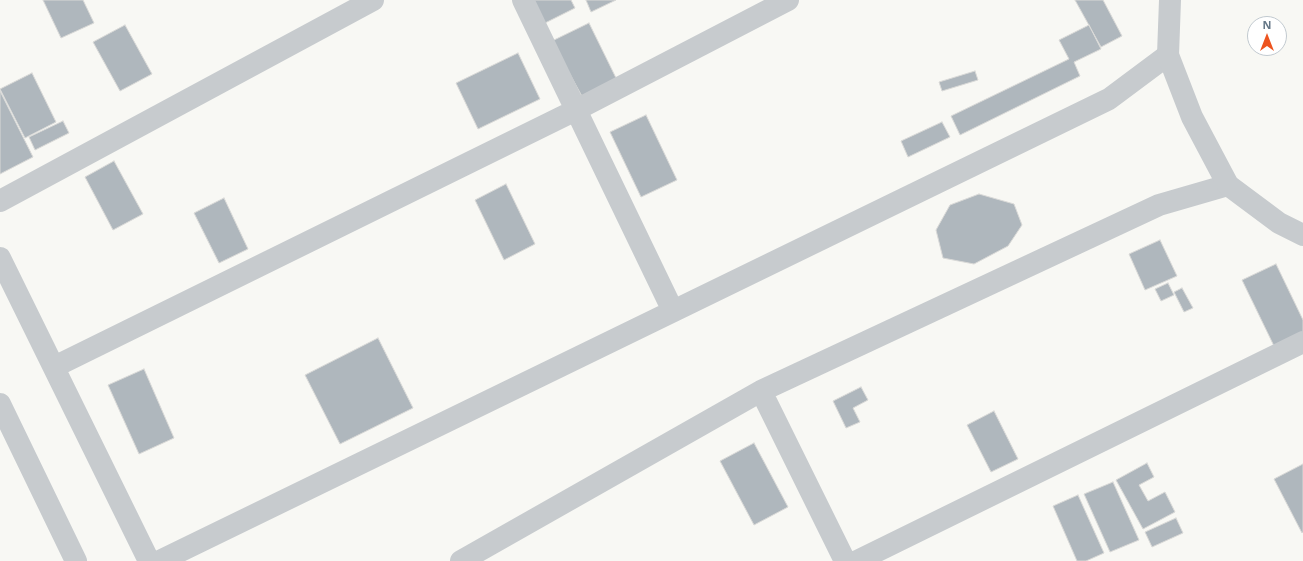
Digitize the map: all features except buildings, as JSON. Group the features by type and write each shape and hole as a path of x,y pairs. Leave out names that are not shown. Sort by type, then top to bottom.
{"street":[{"path":"0,201 373,0"},
{"path":"523,0 673,311"},
{"path":"54,367 576,110 788,0"},
{"path":"1170,0 1168,55 1192,117 1228,185 1279,223 1303,236"},
{"path":"160,561 1109,98 1168,55"},
{"path":"461,561 761,391 1159,205 1228,185"},
{"path":"0,258 149,561"},
{"path":"857,561 1303,342"},
{"path":"761,391 845,561"},
{"path":"1,407 76,561"}]}
